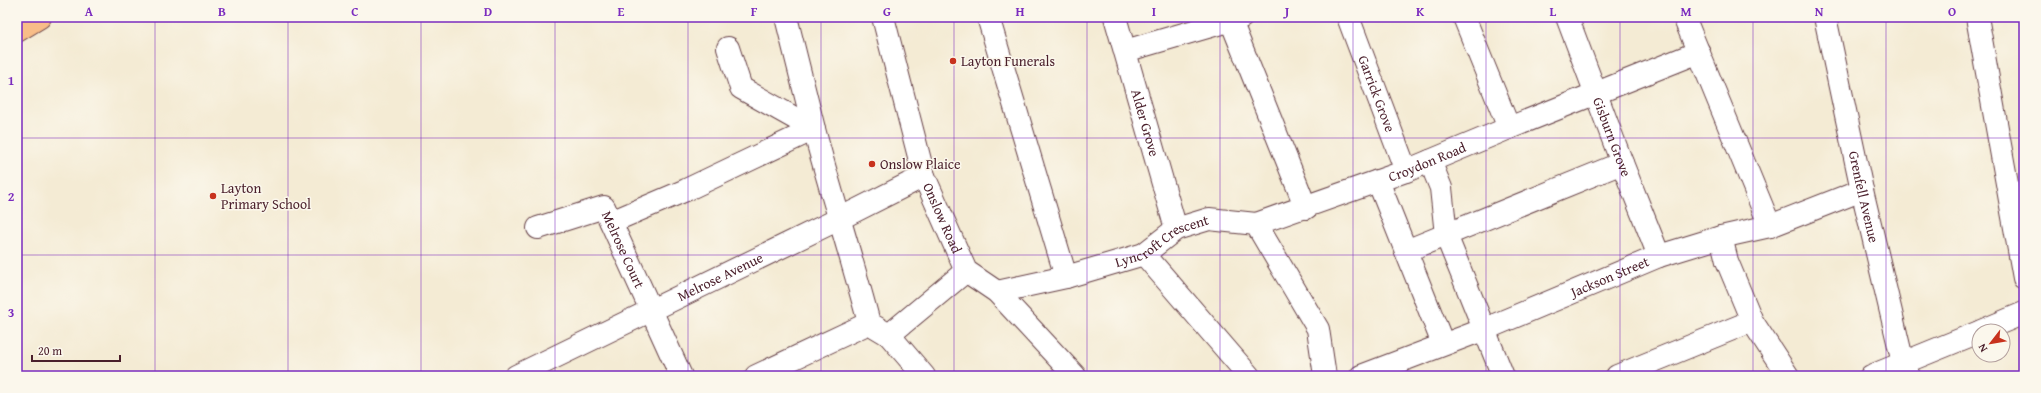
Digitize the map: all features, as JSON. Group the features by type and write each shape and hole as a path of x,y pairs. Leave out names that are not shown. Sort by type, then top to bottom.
{"main road":[{"path":"17,31 40,17"}],"street":[{"path":"786,17 828,186 869,323 889,335 924,376"},
{"name":"Onslow Road","path":"883,17 924,176 966,271 998,292 1075,376"},
{"path":"988,17 1066,276"},
{"name":"Alder Grove","path":"1115,17 1176,229"},
{"name":"Garrick Grove","path":"1348,17 1406,171"},
{"path":"1464,17 1509,128"},
{"name":"Gisburn Grove","path":"1567,17 1622,163 1660,256"},
{"path":"1684,17 1770,226"},
{"name":"Grenfell Avenue","path":"1825,17 1862,190 1906,370"},
{"path":"1977,17 2024,278"},
{"path":"1125,51 1237,19 1306,208"},
{"path":"728,48 741,88 814,129"},
{"name":"Croydon Road","path":"1256,224 1306,208 1406,171 1699,52"},
{"path":"611,222 686,190 814,129"},
{"path":"1430,161 1440,188 1446,235 1503,376"},
{"path":"1406,251 1622,163"},
{"name":"Melrose Avenue","path":"516,376 924,176"},
{"path":"1378,181 1443,344"},
{"name":"Jackson Street","path":"1361,376 1485,329 1660,256 1721,237 1770,226 1862,190"},
{"name":"Melrose Court","path":"538,228 604,207 681,376"},
{"name":"Lyncroft Crescent","path":"998,292 1066,276 1144,254 1176,229 1210,219 1256,224"},
{"path":"1256,224 1318,329 1325,376"},
{"path":"1721,237 1727,260 1752,321 1788,376"},
{"path":"1144,254 1249,376"},
{"path":"889,335 966,271"},
{"path":"2000,323 2024,313"},
{"path":"1617,376 1752,321"},
{"path":"756,376 869,323"},
{"path":"1871,376 1906,370 1971,336"}],"place":[{"name":"Layton Funerals","path":"953,61"},
{"name":"Onslow Plaice","path":"872,164"},
{"name":"Layton Primary School","path":"213,196"}]}
